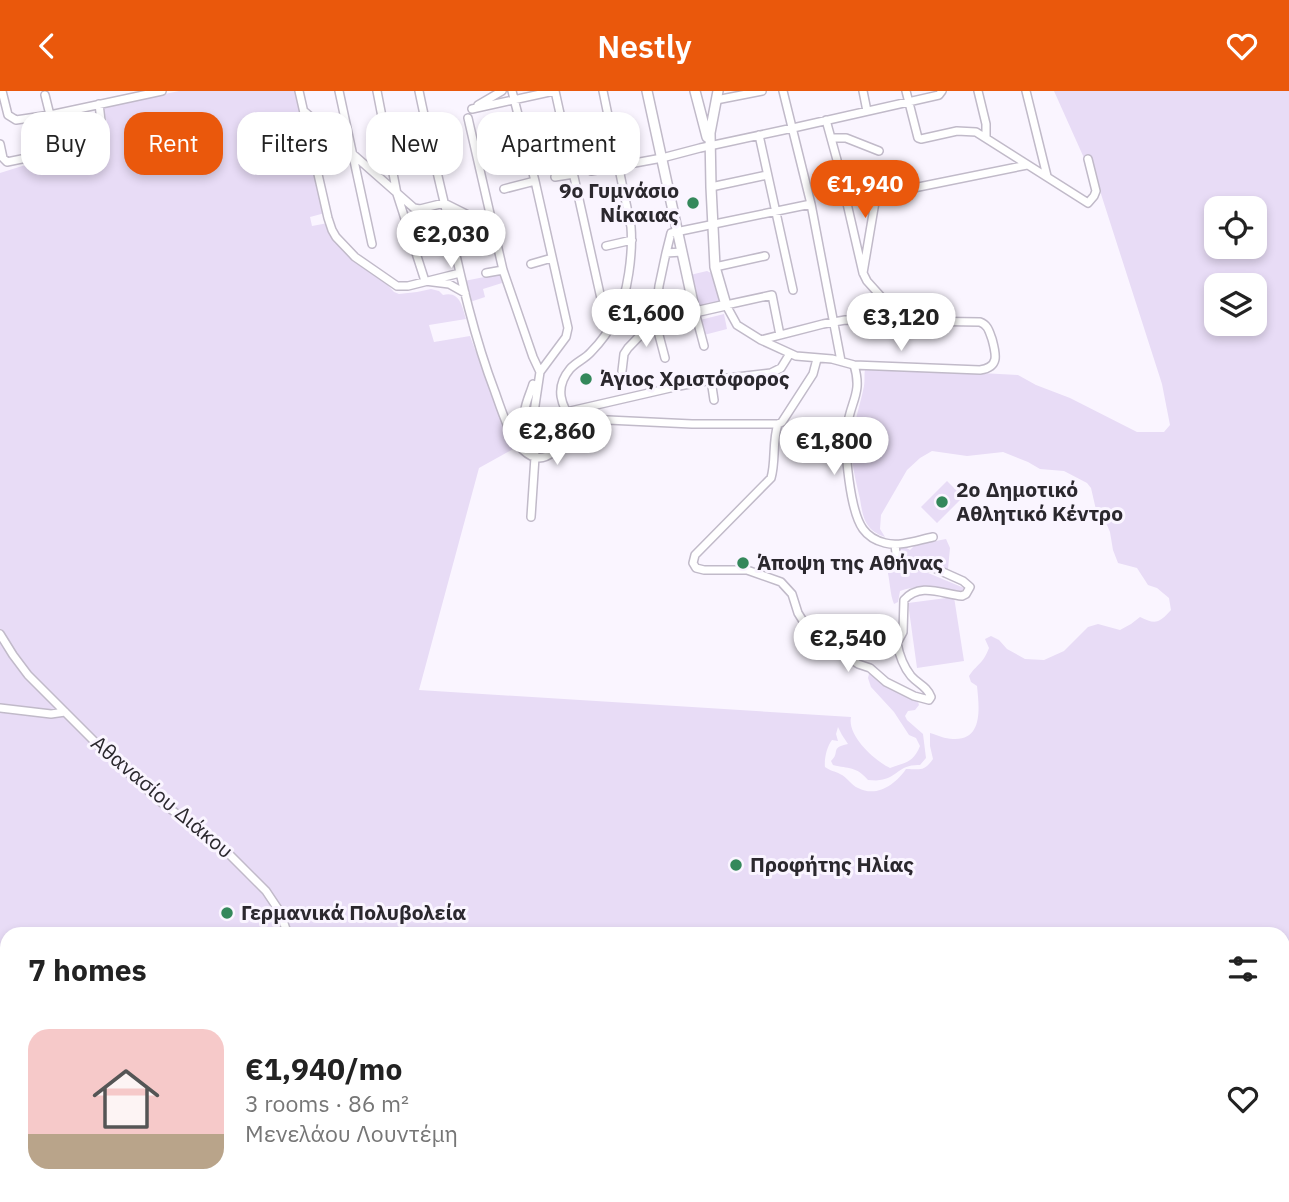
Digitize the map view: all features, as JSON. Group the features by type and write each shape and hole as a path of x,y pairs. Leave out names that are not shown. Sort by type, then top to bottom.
{"street":[{"path":"2,91 10,118 21,119"},
{"path":"63,112 134,94 162,91"},
{"path":"299,91 305,112"},
{"path":"339,91 372,244"},
{"path":"377,91 397,194 425,281"},
{"path":"419,91 474,329 502,411 517,442 526,453 535,457 551,454 579,419 692,424 778,424 782,422 815,370 817,359"},
{"path":"502,91 472,109 514,95 555,91 560,112"},
{"path":"603,91 607,112"},
{"path":"648,91 675,232 704,346"},
{"path":"695,91 710,145"},
{"path":"761,340 845,320 983,323 989,329 995,360 990,368 980,370 854,365 789,355 761,340 737,325 726,305 715,267 711,123 717,95 762,91"},
{"path":"783,91 810,204 841,361"},
{"path":"863,91 867,111"},
{"path":"906,91 916,135 921,139 957,131 976,132 1090,202 1096,191 1088,159"},
{"path":"640,162 939,95 942,91"},
{"path":"978,91 986,124 986,137"},
{"path":"1026,91 1047,177"},
{"path":"46,95 49,112"},
{"path":"514,95 568,328 566,337 540,372 533,419 535,457 531,517"},
{"path":"0,143 3,158 7,162 95,144 103,137 99,104"},
{"path":"468,118 503,270 540,372"},
{"path":"826,120 838,160 863,273 903,321"},
{"path":"759,135 793,290"},
{"path":"831,138 846,138 879,151"},
{"path":"354,156 414,208 444,203 492,227"},
{"path":"863,273 875,202 879,195 1027,165"},
{"path":"319,175 332,230 360,261 397,286 408,286 460,273"},
{"path":"555,177 568,175"},
{"path":"574,175 610,328"},
{"path":"574,423 561,400 566,375 594,349 610,328 620,310 631,261 632,240 620,175"},
{"path":"711,187 767,175"},
{"path":"504,189 535,181"},
{"path":"675,232 810,204"},
{"path":"665,358 655,320 666,253 675,232"},
{"path":"606,246 632,240"},
{"path":"666,253 682,252"},
{"path":"715,267 765,256"},
{"path":"531,264 552,258"},
{"path":"486,273 503,270"},
{"path":"425,281 449,284 465,293"},
{"path":"622,370 624,354 655,320 772,295 780,335"},
{"path":"566,412 671,387 771,373 780,368 789,355"},
{"path":"854,365 858,383 847,423 846,454 847,473 859,523 863,530 877,541 895,545 933,537"},
{"path":"711,380 714,401"},
{"path":"533,384 524,411 525,421 529,426 528,442 534,445"},
{"path":"778,424 771,478 695,555 692,563 696,568 753,571 781,582 792,594 801,620 808,629 858,664 870,668 886,682 914,696 929,700 931,697 927,688 910,674 900,657 897,643 903,632 904,600 906,596 928,590 962,596 970,587 934,568 899,563 895,545"},
{"name":"Αθανασίου Διάκου","path":"0,634 28,675 104,751 162,803 208,835 232,856 273,900 285,927"},
{"path":"0,708 51,714 65,712"}],"shaded area":[{"path":"179,91 296,91 301,112 237,112 237,175 316,175 325,213 310,217 312,226 328,223 330,230 394,292 399,294 431,289 443,295 457,297 466,319 429,325 434,342 470,336 500,416 517,447 479,468 419,690 851,717 853,732 858,740 870,754 890,768 912,759 920,746 871,687 868,678 872,673 917,698 919,705 905,716 923,734 926,758 920,765 907,767 886,779 868,780 856,770 833,765 831,761 837,749 848,744 838,727 838,741 832,740 829,746 825,767 842,775 858,788 872,791 885,788 897,780 906,769 921,769 930,763 933,759 930,733 950,739 963,738 975,728 978,712 977,686 971,682 969,676 987,653 989,648 985,639 991,636 999,640 1007,649 1025,659 1044,660 1064,651 1088,627 1098,624 1120,630 1140,617 1157,621 1171,610 1169,598 1157,588 1148,585 1137,568 1118,563 1110,532 1097,514 1091,488 1087,483 1064,471 1040,469 1003,452 967,456 932,451 920,458 907,470 881,515 880,529 885,537 873,531 862,512 852,452 865,369 868,367 1018,375 1137,432 1164,432 1170,425 1162,384 1101,194 1092,157 1084,158 1054,91 1289,91 1289,927 0,927 0,173 21,166 21,175 110,175 110,112 104,112 103,107"},
{"path":"707,271 713,274 721,306 697,310 690,275"},
{"path":"500,274 502,283 483,289 485,297 470,302 464,281"},
{"path":"724,314 727,329 704,335 700,320"},
{"name":"2o Δημοτικό Αθλητικό Κέντρο","path":"947,481 963,497 937,523 921,507"},
{"path":"946,539 950,548 948,569 900,561 899,549 905,547 910,550 915,545"},
{"path":"887,569 921,570 964,588 961,592 923,587 908,589 900,591 898,602 894,604"},
{"path":"954,597 964,661 917,668 908,603"}],"place":[{"name":"9ο Γυμνάσιο Νίκαιας","path":"693,203"},
{"name":"Άγιος Χριστόφορος","path":"586,379"},
{"name":"2o Δημοτικό Αθλητικό Κέντρο","path":"942,502"},
{"name":"Άποψη της Αθήνας","path":"743,563"},
{"name":"Προφήτης Ηλίας","path":"736,865"},
{"name":"Γερμανικά Πολυβολεία","path":"227,913"}]}
